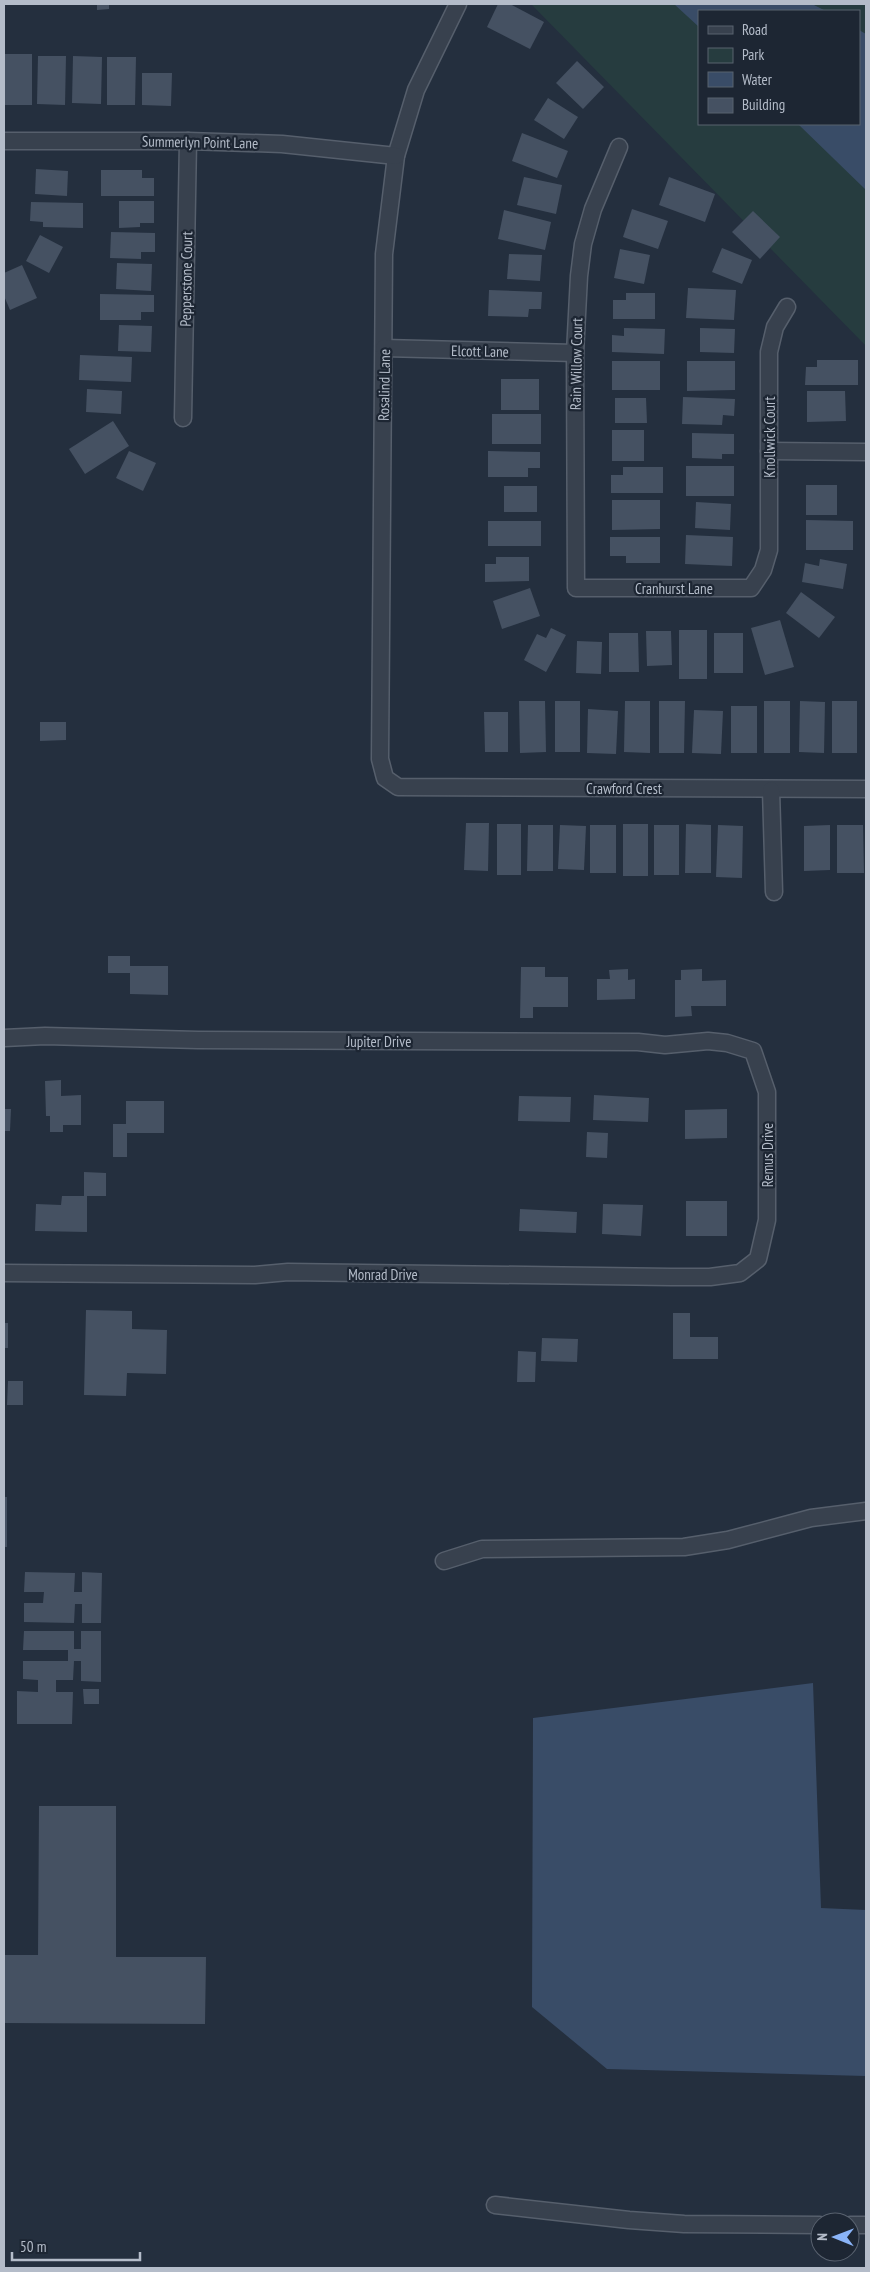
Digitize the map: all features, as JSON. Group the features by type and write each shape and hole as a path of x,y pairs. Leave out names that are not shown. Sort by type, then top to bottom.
{"street":[{"name":"Rosalind Lane","path":"385,778 380,759 384,254 396,156 416,90 458,4"},
{"name":"Summerlyn Point Lane","path":"4,141 188,141 282,144 396,156"},
{"name":"Pepperstone Court","path":"183,418 188,141"},
{"name":"Rain Willow Court","path":"576,588 575,353 579,276 583,244 593,209 619,148"},
{"name":"Knollwick Court","path":"763,570 769,550 770,352 775,326 787,306"},
{"name":"Elcott Lane","path":"384,348 575,353"},
{"path":"769,452 866,452"},
{"name":"Cranhurst Lane","path":"576,588 751,588 763,570"},
{"name":"Crawford Crest","path":"385,778 398,787 866,789"},
{"path":"771,790 774,892"},
{"name":"Jupiter Drive","path":"4,1038 45,1036 207,1040 628,1042 665,1045 689,1041 708,1041 728,1043 753,1051"},
{"name":"Remus Drive","path":"753,1051 767,1092 767,1220 757,1260"},
{"name":"Monrad Drive","path":"4,1273 255,1275 288,1272 710,1277 740,1273 757,1260"},
{"path":"444,1561 482,1549 684,1547 728,1540 811,1518 866,1511"},
{"path":"495,2205 629,2220 684,2224 810,2225"}],"green space":[{"path":"531,4 866,4 866,346"}],"water":[{"path":"674,4 812,4 824,10 698,10 698,26"},
{"path":"860,31 866,34 866,190 799,125 860,125"},
{"path":"813,1683 821,1908 866,1910 866,2076 607,2069 532,2007 533,1718"}],"building":[{"path":"97,4 109,4 109,9 97,10"},
{"path":"498,4 510,4 544,22 530,49 487,27"},
{"path":"4,54 32,54 32,105 4,105"},
{"path":"38,56 66,56 65,105 37,104"},
{"path":"73,56 102,57 101,104 72,103"},
{"path":"107,57 136,57 135,105 107,105"},
{"path":"577,61 604,87 583,109 556,83"},
{"path":"142,73 172,73 171,106 142,105"},
{"path":"548,98 578,117 564,139 534,120"},
{"path":"522,133 568,151 557,178 512,161"},
{"path":"36,169 68,171 67,196 35,194"},
{"path":"101,170 142,170 142,178 154,178 154,196 101,196"},
{"path":"524,177 562,185 556,214 517,205"},
{"path":"669,177 715,194 705,222 659,205"},
{"path":"119,201 154,201 154,223 140,223 140,227 119,228"},
{"path":"31,202 83,203 83,228 43,227 43,222 30,221"},
{"path":"632,209 668,221 658,249 623,237"},
{"path":"504,210 551,222 545,250 498,239"},
{"path":"753,211 780,237 760,259 732,232"},
{"path":"111,232 155,233 155,252 141,252 141,259 110,258"},
{"path":"40,235 63,247 49,273 26,261"},
{"path":"722,248 752,260 742,284 712,272"},
{"path":"620,249 650,255 644,284 614,278"},
{"path":"509,254 542,255 540,281 507,279"},
{"path":"117,263 152,264 151,291 116,289"},
{"path":"22,265 37,298 10,310 4,296 4,273"},
{"path":"688,288 736,290 734,320 686,318"},
{"path":"489,290 542,292 541,309 529,309 528,317 488,316"},
{"path":"626,293 655,293 655,319 613,319 613,300 626,300"},
{"path":"100,294 154,295 154,312 141,312 141,320 100,320"},
{"path":"119,325 152,326 151,352 118,351"},
{"path":"624,328 665,329 664,354 612,352 612,335 624,336"},
{"path":"700,328 735,329 734,353 700,352"},
{"path":"80,355 132,357 131,382 79,380"},
{"path":"817,360 858,360 858,385 805,385 806,367 817,367"},
{"path":"612,361 660,361 660,390 612,390"},
{"path":"687,361 735,361 735,390 687,391"},
{"path":"501,379 539,379 539,410 501,410"},
{"path":"87,389 122,391 121,414 86,412"},
{"path":"807,391 845,391 846,421 807,422"},
{"path":"683,397 735,399 734,416 723,415 722,425 682,424"},
{"path":"615,398 646,398 647,423 615,423"},
{"path":"492,414 541,414 541,444 492,444"},
{"path":"113,421 129,446 85,474 69,449"},
{"path":"612,430 644,430 644,461 612,461"},
{"path":"692,433 734,434 734,454 722,454 722,459 692,458"},
{"path":"129,451 156,463 143,491 116,478"},
{"path":"488,451 540,452 540,468 528,468 528,477 488,477"},
{"path":"686,466 734,466 734,496 686,496"},
{"path":"623,467 663,467 663,493 611,493 611,475 623,475"},
{"path":"806,485 837,485 837,515 806,515"},
{"path":"504,486 537,486 537,512 504,512"},
{"path":"612,500 660,500 660,529 612,530"},
{"path":"696,502 731,504 730,530 695,528"},
{"path":"806,520 853,521 853,550 806,550"},
{"path":"488,521 541,521 541,546 488,546"},
{"path":"686,535 733,537 732,566 685,564"},
{"path":"610,537 660,537 660,563 626,563 626,556 610,556"},
{"path":"496,557 529,557 529,581 485,582 485,564 496,564"},
{"path":"820,559 847,564 843,589 802,582 805,563 819,566"},
{"path":"530,588 540,616 502,629 493,601"},
{"path":"801,592 835,617 819,638 786,613"},
{"path":"780,620 794,667 765,675 751,628"},
{"path":"551,628 566,635 546,672 524,660 537,634 546,638"},
{"path":"679,630 707,630 707,679 679,679"},
{"path":"646,631 671,631 672,665 647,666"},
{"path":"609,633 638,633 639,672 609,672"},
{"path":"714,633 743,633 743,673 714,673"},
{"path":"577,641 602,642 601,674 576,673"},
{"path":"519,701 545,701 546,752 520,753"},
{"path":"555,701 580,701 580,752 555,752"},
{"path":"625,701 650,701 650,753 624,752"},
{"path":"659,701 685,701 684,753 659,753"},
{"path":"764,701 790,701 790,753 764,753"},
{"path":"800,701 825,702 824,753 799,752"},
{"path":"832,701 857,701 857,753 832,753"},
{"path":"731,706 757,706 757,753 731,753"},
{"path":"588,709 618,711 616,754 587,753"},
{"path":"694,710 723,711 721,754 692,753"},
{"path":"484,712 508,712 508,752 485,752"},
{"path":"40,722 66,722 66,740 40,741"},
{"path":"466,823 489,823 488,871 464,870"},
{"path":"497,824 521,824 521,875 497,875"},
{"path":"623,824 648,824 648,876 623,876"},
{"path":"686,824 711,825 711,873 685,873"},
{"path":"528,825 553,825 553,871 527,871"},
{"path":"560,825 586,826 584,870 558,869"},
{"path":"590,825 616,825 616,873 590,873"},
{"path":"654,825 679,825 679,875 654,875"},
{"path":"718,825 743,826 742,878 716,877"},
{"path":"830,825 830,870 804,871 804,826"},
{"path":"837,825 863,825 864,873 837,873"},
{"path":"108,956 130,956 130,966 168,966 168,995 130,994 130,973 108,973"},
{"path":"521,967 545,967 545,977 568,977 568,1007 533,1007 533,1018 520,1018"},
{"path":"628,969 628,980 635,979 635,999 597,1000 597,979 610,979 609,970"},
{"path":"702,969 702,981 726,980 726,1006 691,1006 692,1016 675,1017 675,980 681,980 681,970"},
{"path":"61,1080 61,1096 81,1095 81,1125 63,1125 63,1132 50,1132 50,1116 46,1116 45,1081"},
{"path":"594,1095 649,1098 648,1122 593,1120"},
{"path":"519,1096 571,1097 570,1122 518,1121"},
{"path":"126,1101 164,1101 164,1133 127,1133 127,1157 113,1157 113,1124 126,1124"},
{"path":"4,1109 11,1109 10,1131 4,1131"},
{"path":"727,1109 727,1138 685,1139 685,1110"},
{"path":"587,1132 608,1133 607,1158 586,1157"},
{"path":"84,1172 106,1173 106,1196 87,1196 87,1232 35,1231 36,1204 61,1205 62,1196 84,1196"},
{"path":"686,1201 727,1201 727,1236 686,1236"},
{"path":"603,1204 643,1205 641,1236 602,1234"},
{"path":"520,1209 577,1212 576,1233 519,1231"},
{"path":"86,1310 132,1311 132,1329 167,1330 166,1374 127,1373 126,1396 84,1395"},
{"path":"673,1313 690,1313 690,1337 718,1337 718,1359 673,1359"},
{"path":"4,1323 8,1323 8,1348 4,1348"},
{"path":"542,1338 578,1339 577,1362 541,1361"},
{"path":"518,1351 536,1352 535,1382 517,1382"},
{"path":"8,1381 23,1381 23,1405 7,1405"},
{"path":"4,1497 7,1497 7,1547 4,1547"},
{"path":"25,1572 75,1573 74,1592 82,1592 82,1572 102,1573 101,1623 82,1623 82,1604 75,1604 74,1623 24,1622 24,1603 43,1603 44,1592 24,1592"},
{"path":"24,1631 74,1631 74,1649 81,1649 81,1631 101,1631 101,1682 81,1681 81,1661 68,1661 68,1650 23,1650"},
{"path":"23,1661 74,1661 73,1680 56,1680 56,1692 73,1692 72,1724 17,1724 17,1691 38,1692 38,1680 23,1679"},
{"path":"83,1689 99,1689 99,1704 84,1704"},
{"path":"39,1806 116,1806 116,1957 206,1957 205,2024 4,2023 4,1955 38,1955"}]}
